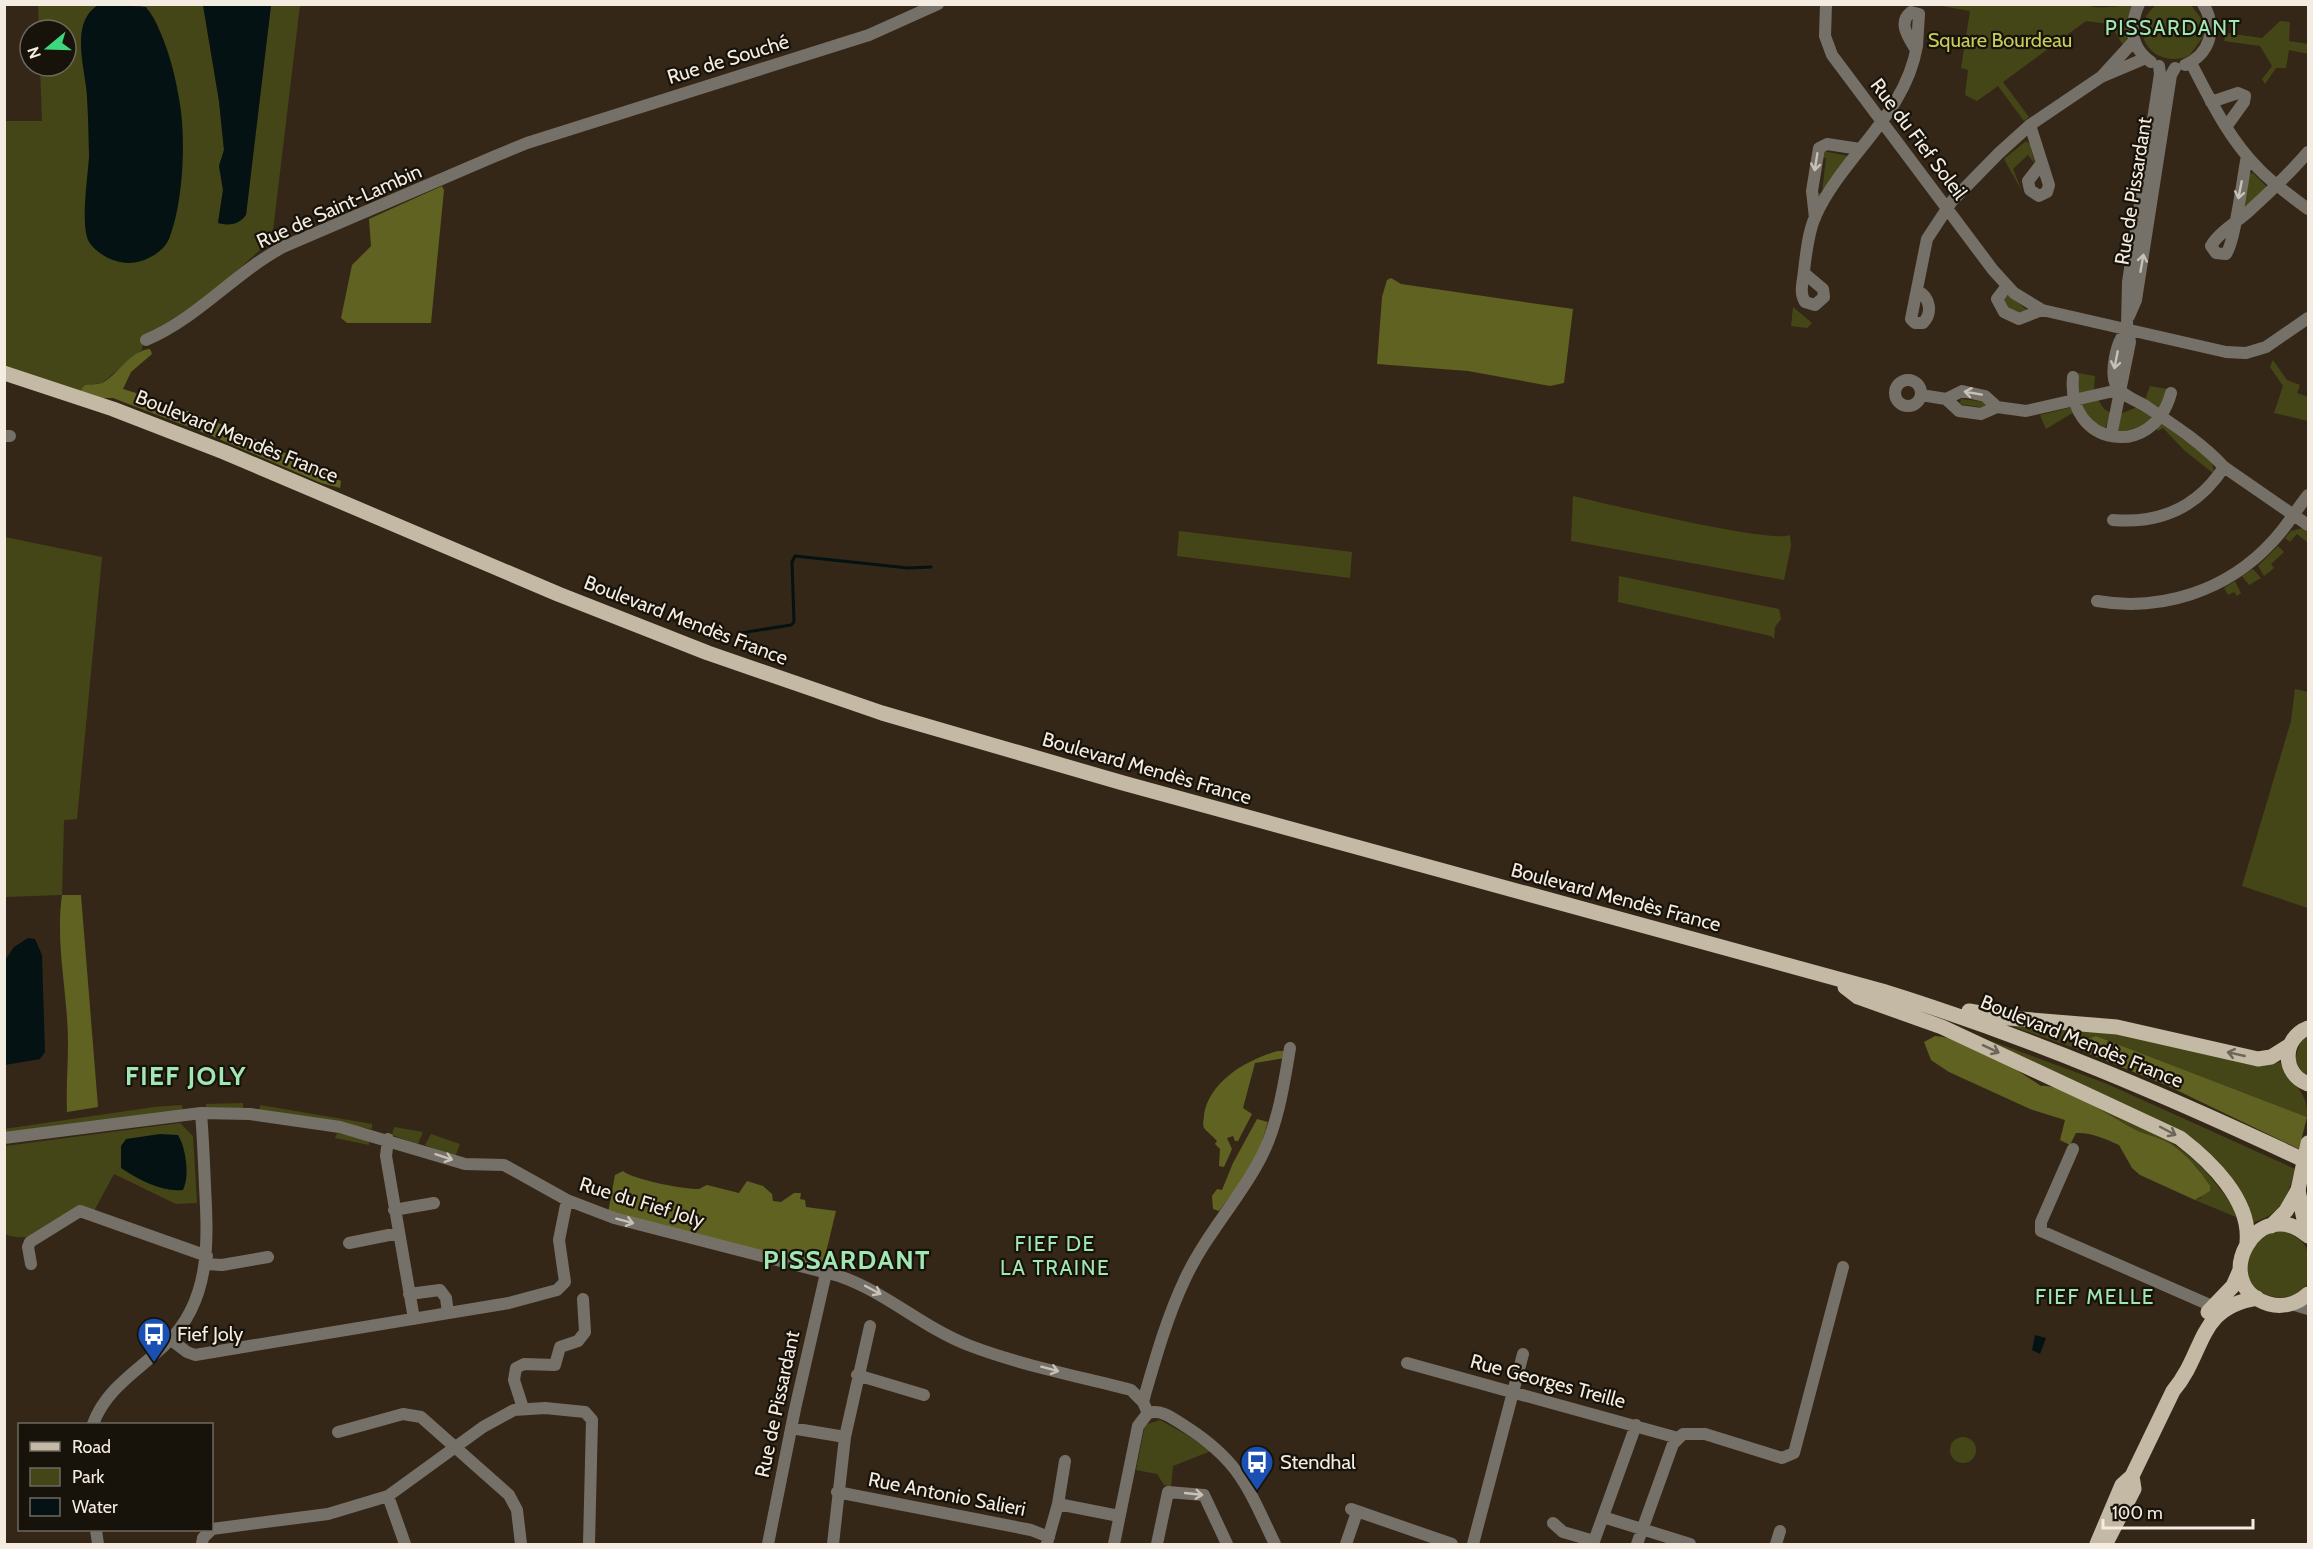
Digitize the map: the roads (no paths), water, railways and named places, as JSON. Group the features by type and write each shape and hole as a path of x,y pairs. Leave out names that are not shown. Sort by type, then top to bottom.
{"main road":[{"name":"Boulevard Mendès France","path":"4,373 112,409 224,452 537,586 668,638 882,713 1123,783 1882,991 2057,1050 2224,1121 2299,1159"},
{"name":"Boulevard Mendès France","path":"4,380 111,415 188,445 610,624 880,719 1066,774 1845,987 1946,1018 2055,1057 2299,1159"},
{"path":"1845,987 1858,997 1942,1027 2180,1138 2209,1162 2228,1186 2248,1227 2247,1242 2241,1255 2240,1270 2233,1286 2212,1306 2177,1368 2173,1391"},
{"path":"1882,991 1887,988 1952,1007 1990,1015 2117,1027 2258,1059 2271,1057 2290,1045 2299,1033 2308,1028"},
{"path":"2290,1045 2290,1067 2307,1086"},
{"path":"2247,1242 2258,1232 2271,1226 2286,1211 2298,1190 2308,1143"},
{"path":"2299,1159 2308,1168"},
{"path":"2298,1190 2308,1235"},
{"path":"2271,1226 2288,1225 2308,1235"},
{"path":"2240,1270 2246,1285 2257,1298 2272,1305 2291,1304 2308,1294"},
{"path":"2097,1545 2122,1485 2132,1476 2173,1391 2220,1312 2233,1304 2257,1298"},
{"path":"2105,1545 2134,1489 2132,1476"}],"street":[{"name":"Rue de Souché","path":"527,143 868,35 938,4"},
{"name":"Rue du Fief Soleil","path":"1826,4 1824,25 1828,46 1882,123 2007,286 2042,310 2127,325 2226,352 2246,352 2272,344 2308,318"},
{"path":"2139,4 2132,25 2134,41 2146,58 2159,66 2175,68 2191,63 2205,50 2211,34 2211,24 2205,5"},
{"path":"1917,291 1927,240 1948,209 1998,154 2030,125 2101,76 2134,41"},
{"path":"1815,218 1860,148 1882,123 1904,89 1916,50"},
{"path":"2101,76 2146,58"},
{"path":"2191,63 2226,127 2247,156 2277,185 2308,209"},
{"name":"Rue de Pissardant","path":"2127,325 2128,282 2160,74 2159,66"},
{"name":"Rue de Pissardant","path":"2127,325 2136,300 2171,75 2175,68"},
{"path":"2211,102 2238,93 2245,96 2244,102 2226,127"},
{"path":"2030,125 2042,163"},
{"name":"Rue de Saint-Lambin","path":"146,340 183,321 261,260 283,248 527,143"},
{"path":"1804,273 1815,218 1812,191 1819,148 1827,144 1860,148"},
{"path":"2247,156 2234,225 2308,152"},
{"name":"Rue du Fief Soleil","path":"2007,286 1997,299 1999,307 2004,312 2019,319 2042,310"},
{"path":"2111,436 2118,390 2124,381 2130,342 2127,325"},
{"path":"2073,377 2074,400 2085,421 2096,430 2122,438 2138,434 2153,426 2161,417 2170,393"},
{"path":"1946,399 1962,391 1985,396 1997,407 2026,411 2118,390 2161,417 2214,456 2224,467 2308,525"},
{"path":"1921,395 1946,399 1959,411 1984,414 1997,407"},
{"path":"2113,520 2147,520 2176,512 2197,498 2224,467"},
{"path":"2097,601 2127,605 2154,603 2198,593 2242,568 2271,544 2308,495"},
{"path":"1114,1545 1137,1426 1143,1415 1161,1339 1185,1278 1217,1221 1260,1160 1270,1135 1290,1048"},
{"path":"94,1423 101,1406 118,1385 171,1340 196,1300 207,1260 201,1113"},
{"name":"Rue du Fief Joly","path":"4,1138 201,1113 250,1114 340,1126 465,1164 504,1165 567,1200 614,1218 826,1273 870,1288 936,1329 968,1345 1131,1390 1145,1407 1167,1414 1214,1444 1234,1467 1250,1492 1275,1545"},
{"path":"388,1139 385,1148 414,1319"},
{"path":"2073,1149 2041,1222 2042,1231 2212,1306"},
{"path":"171,1340 195,1355 509,1303 561,1288 565,1277 559,1240 567,1200"},
{"path":"394,1210 434,1203"},
{"path":"31,1264 28,1247 30,1242 80,1211 222,1265 268,1257"},
{"path":"349,1244 399,1233"},
{"path":"1637,1545 1677,1438 1683,1434 1697,1432 1776,1457 1789,1457 1794,1453 1843,1267"},
{"name":"Rue de Pissardant","path":"768,1545 791,1428 826,1273"},
{"path":"409,1294 440,1290 446,1298 448,1313"},
{"path":"524,1408 514,1380 516,1368 524,1364 555,1365 560,1347 578,1341 585,1332 583,1299"},
{"path":"2291,1304 2308,1309"},
{"path":"832,1545 845,1437 857,1375 870,1326"},
{"path":"1473,1545 1523,1354"},
{"name":"Rue Georges Treille","path":"1407,1363 1677,1438"},
{"path":"857,1375 924,1395"},
{"path":"213,1529 328,1514 388,1496 501,1416 524,1408 580,1411 585,1412 592,1420 589,1545"},
{"path":"338,1432 413,1414 421,1417 444,1440 458,1448 514,1502 521,1545"},
{"path":"1553,1524 1563,1532 1594,1543 1636,1425"},
{"path":"791,1428 845,1437"},
{"path":"1048,1541 1058,1504 1065,1461"},
{"name":"Rue Antonio Salieri","path":"837,1492 1031,1530 1048,1541"},
{"path":"1156,1545 1168,1492 1204,1495 1227,1545"},
{"path":"388,1496 405,1545"},
{"path":"1058,1504 1119,1516"},
{"path":"1346,1545 1354,1511 1452,1545"},
{"path":"1603,1517 1690,1545"},
{"path":"202,1545 202,1538 209,1531"},
{"path":"1776,1545 1780,1531"}],"water":[{"path":"100,4 146,7 159,29 168,53 182,119 182,173 174,225 162,249 152,257 134,263 106,257 89,242 86,235 85,201 89,142 81,47 84,22 90,12"},
{"path":"203,5 271,5 246,215 237,223 230,224 218,223 223,190 219,166 224,150 219,101"},
{"path":"28,938 35,939 42,955 45,1052 40,1059 5,1065 5,960 14,947"},
{"path":"160,1134 178,1135 181,1141 187,1170 183,1190 158,1187 121,1168 121,1146 126,1139"},
{"path":"2035,1335 2046,1338 2040,1354 2032,1350"}],"waterway":[{"path":"741,633 791,625 794,622 792,562 795,556 908,568 931,567"}],"place":[{"name":"Fief Joly","path":"154,1363"},
{"name":"Stendhal","path":"1257,1491"}],"district":[{"name":"PISSARDANT","path":"2173,28"},
{"name":"FIEF JOLY","path":"186,1076"},
{"name":"FIEF DE LA TRAINE","path":"1055,1256"},
{"name":"PISSARDANT","path":"847,1260"},
{"name":"FIEF MELLE","path":"2095,1297"}],"park label":[{"name":"Square Bourdeau","path":"2000,40"}]}
